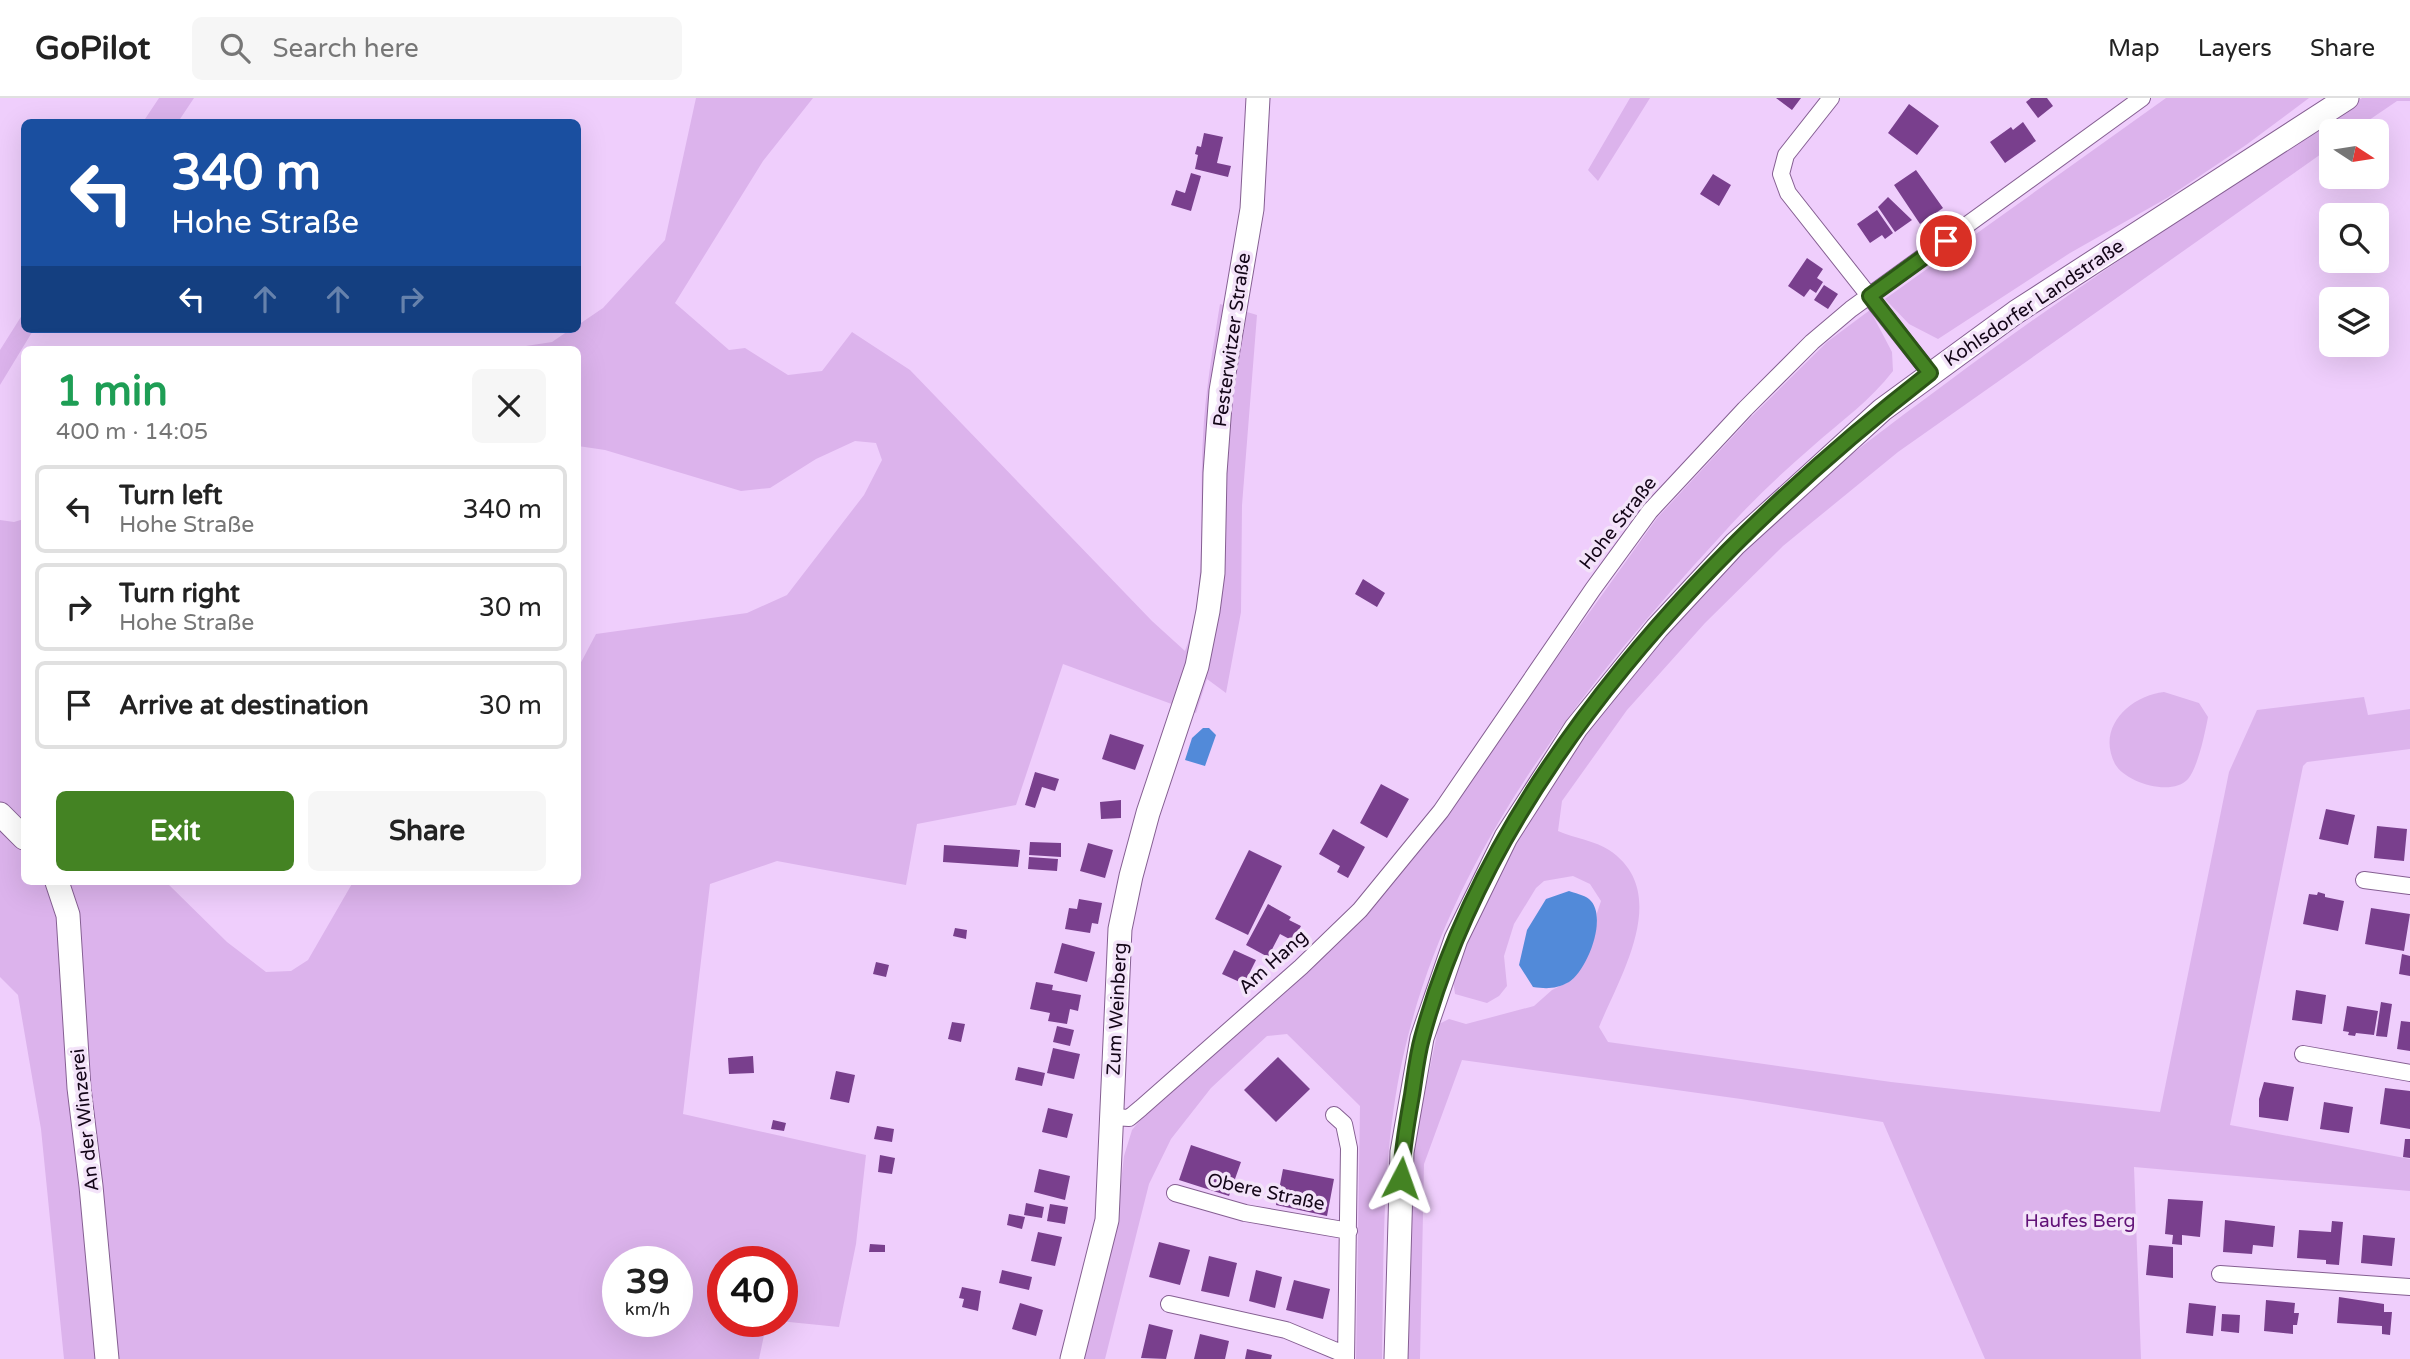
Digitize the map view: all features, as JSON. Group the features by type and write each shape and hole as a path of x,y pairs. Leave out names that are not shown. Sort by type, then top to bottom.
{"street":[{"name":"Pesterwitzer Straße","path":"1197,666 1213,573 1215,473 1221,391 1252,209 1258,98"},
{"path":"1831,98 1786,155 1781,174 1788,193 1930,373"},
{"name":"Hohe Straße","path":"1441,811 1593,589 1650,511 1812,342 1870,296 2142,98"},
{"name":"Kohlsdorfer Landstraße","path":"1396,1359 1402,1152 1422,1038 1455,939 1506,837 1576,728 1665,619 1734,544 1815,469 1930,373 2016,312 2347,98"},
{"name":"Zum Weinberg","path":"1072,1359 1107,1220 1120,929 1148,813 1197,666"},
{"name":"Am Hang","path":"1113,1117 1129,1118 1301,967 1360,911 1441,811"},
{"path":"0,814 21,835"},
{"path":"2364,880 2410,886"},
{"name":"An der Winzerei","path":"58,885 68,915 79,1088 107,1359"},
{"path":"2303,1054 2410,1073"},
{"name":"Obere Straße","path":"1334,1115 1344,1124 1349,1148 1346,1357"},
{"name":"Obere Straße","path":"1175,1193 1245,1213 1349,1231"},
{"path":"2220,1273 2410,1287"},
{"path":"1169,1304 1286,1330 1346,1357"}],"green space":[{"path":"159,98 194,98 180,119 145,119"},
{"path":"696,98 813,98 763,161 675,303 729,350 745,348 788,375 822,371 852,332 910,370 1152,621 1185,651 1197,603 1200,575 1204,420 1220,304 1257,315 1242,505 1241,612 1226,693 1207,679 1196,713 1063,664 1016,805 917,824 906,885 777,861 710,884 683,1114 866,1155 856,1244 839,1327 798,1323 798,1246 707,1246 707,1337 764,1337 759,1359 64,1359 41,1129 18,995 0,977 0,520 21,520 21,885 169,885 227,942 266,972 291,971 308,960 351,885 581,885 581,662 596,634 747,613 787,595 864,495 882,460 876,443 855,441 816,459 770,488 741,491 605,450 581,446 581,346 526,346 552,342 565,333 581,333 581,323 603,308 665,240"},
{"path":"1630,98 1650,98 1598,181 1588,170"},
{"path":"2166,98 2309,98 2246,145 2167,198 2070,253 1938,339 1909,324 1885,299"},
{"path":"2362,98 2410,98 2410,101 2397,101 2371,119 2330,119"},
{"name":"Haufes Berg","path":"2319,127 2319,155 1898,452 1783,546 1705,623 1627,710 1562,801 1558,831 1609,850 1628,867 1637,888 1639,910 1636,934 1619,983 1599,1027 1608,1042 1891,1082 2160,1112 2229,772 2257,710 2364,697 2368,715 2410,709 2410,749 2307,762 2303,766 2230,1125 2410,1159 2410,1191 2134,1167 2141,1359 1985,1359 1883,1122 1462,1060 1424,1164 1420,1359 1408,1359 1413,1150 1439,1024 1449,1019 1466,1024 1534,1006 1552,990 1572,980 1597,924 1601,901 1590,884 1573,876 1544,881 1536,888 1514,924 1504,956 1507,986 1499,996 1487,1003 1455,994 1453,980 1481,909 1501,867 1557,774 1621,686 1656,644 1729,564 1789,507 1832,470 1922,401 2152,238"},
{"path":"1870,310 1892,352 1893,371 1865,401 1751,503 1617,655 1569,716 1526,779 1486,845 1452,913 1424,983 1403,1057 1396,1094 1387,1169 1382,1359 1356,1359 1360,1106 1287,1034 1267,1036 1211,1088 1171,1139 1149,1184 1105,1359 1081,1359 1116,1226 1124,1156 1132,1130 1156,1101 1308,968 1445,814 1657,518 1751,417 1827,342"},
{"path":"21,317 21,333 32,333 21,346 0,385 0,350"},
{"path":"2164,692 2199,703 2208,717 2192,774 2181,784 2171,787 2150,785 2129,777 2115,764 2110,750 2113,726 2120,716 2139,700"}],"water":[{"path":"1203,728 1209,728 1216,735 1205,766 1185,760 1192,738"},
{"path":"1569,891 1589,899 1595,907 1596,930 1589,955 1583,967 1569,982 1551,988 1533,987 1519,965 1527,930 1546,899"}],"building":[{"path":"1776,98 1801,98 1792,110"},
{"path":"2031,98 2047,98 2053,106 2038,118 2026,102"},
{"path":"1909,104 1939,126 1917,155 1888,133"},
{"path":"2023,122 2036,141 2005,163 1990,142"},
{"path":"1204,133 1223,137 1217,163 1231,166 1228,177 1195,169 1197,146 1201,147"},
{"path":"1916,170 1943,208 1920,224 1894,185"},
{"path":"1191,173 1201,176 1191,211 1171,205 1176,190 1185,193"},
{"path":"1713,174 1731,185 1719,206 1700,194"},
{"path":"1888,197 1912,220 1895,232 1878,207"},
{"path":"1877,210 1893,233 1885,239 1882,235 1870,243 1857,224"},
{"path":"1807,258 1823,269 1817,278 1823,282 1816,293 1810,289 1804,297 1788,286"},
{"path":"1824,285 1838,294 1828,309 1814,300"},
{"path":"1363,579 1385,593 1377,607 1355,594"},
{"path":"1110,734 1144,745 1135,770 1102,759"},
{"path":"1035,772 1059,779 1055,791 1042,787 1035,808 1025,805"},
{"path":"1381,784 1409,799 1387,838 1360,823"},
{"path":"1121,800 1121,818 1101,819 1100,802"},
{"path":"2326,809 2355,815 2348,845 2319,839"},
{"path":"2377,826 2407,829 2404,861 2374,858"},
{"path":"1333,829 1365,847 1348,878 1337,872 1340,866 1319,854"},
{"path":"1030,842 1061,843 1061,857 1029,855"},
{"path":"1088,843 1113,850 1105,878 1080,871"},
{"path":"944,845 1020,850 1018,867 943,862"},
{"path":"1249,850 1282,866 1248,935 1215,919"},
{"path":"1029,857 1058,859 1057,871 1028,869"},
{"path":"2318,892 2325,894 2325,897 2344,901 2338,931 2303,924 2309,894 2317,895"},
{"path":"1079,899 1102,903 1098,924 1092,923 1090,933 1065,929 1069,908 1077,909"},
{"path":"1268,904 1301,926 1293,941 1280,934 1268,957 1246,945"},
{"path":"2371,908 2410,914 2404,951 2365,944"},
{"path":"955,928 967,930 966,939 953,936"},
{"path":"1062,943 1095,952 1087,982 1054,973"},
{"path":"1234,950 1256,960 1244,984 1222,974"},
{"path":"2402,954 2410,956 2410,976 2399,974"},
{"path":"876,962 889,965 886,977 873,974"},
{"path":"1036,982 1053,985 1052,990 1081,995 1078,1011 1070,1009 1067,1024 1048,1021 1050,1013 1030,1009"},
{"path":"2296,990 2326,995 2322,1024 2292,1020"},
{"path":"2381,1002 2392,1004 2387,1037 2376,1036"},
{"path":"2347,1006 2378,1011 2374,1035 2356,1033 2355,1036 2343,1031"},
{"path":"2401,1021 2410,1022 2410,1051 2397,1049"},
{"path":"952,1022 965,1024 961,1042 948,1039"},
{"path":"1057,1026 1074,1030 1070,1046 1053,1042"},
{"path":"1053,1048 1080,1054 1074,1079 1047,1073"},
{"path":"753,1056 754,1073 729,1074 728,1058"},
{"path":"1278,1057 1310,1089 1276,1122 1244,1090"},
{"path":"1018,1067 1045,1073 1042,1086 1015,1080"},
{"path":"836,1071 855,1075 849,1103 830,1099"},
{"path":"2264,1082 2294,1087 2288,1121 2259,1117 2259,1099"},
{"path":"2385,1088 2410,1091 2410,1129 2380,1124"},
{"path":"2324,1102 2353,1107 2349,1133 2320,1129"},
{"path":"1048,1108 1073,1114 1067,1138 1042,1132"},
{"path":"773,1120 786,1123 784,1131 771,1129"},
{"path":"877,1126 894,1129 892,1142 874,1139"},
{"path":"2405,1139 2410,1139 2410,1158 2403,1157"},
{"path":"1191,1145 1241,1162 1229,1196 1179,1180"},
{"path":"880,1155 895,1158 892,1174 878,1172"},
{"path":"1039,1169 1070,1176 1065,1200 1034,1192"},
{"path":"1283,1169 1334,1179 1327,1216 1276,1205"},
{"path":"2168,1199 2203,1201 2200,1237 2182,1235 2182,1245 2172,1244 2173,1235 2165,1234"},
{"path":"1026,1203 1044,1207 1042,1218 1024,1215"},
{"path":"1050,1204 1068,1207 1065,1224 1047,1221"},
{"path":"1009,1214 1025,1217 1022,1229 1007,1225"},
{"path":"2225,1220 2275,1226 2273,1247 2253,1245 2252,1254 2223,1252"},
{"path":"2332,1221 2343,1222 2339,1265 2326,1264 2326,1260 2297,1258 2299,1230 2331,1232"},
{"path":"1038,1232 1062,1237 1055,1266 1031,1261"},
{"path":"2363,1235 2395,1238 2392,1266 2361,1263"},
{"path":"1159,1242 1190,1250 1180,1285 1149,1277"},
{"path":"870,1244 885,1245 885,1252 869,1252"},
{"path":"2149,1245 2173,1247 2173,1278 2146,1275"},
{"path":"1209,1256 1237,1263 1229,1297 1201,1291"},
{"path":"1002,1270 1032,1277 1029,1290 999,1283"},
{"path":"1256,1270 1282,1277 1275,1308 1249,1301"},
{"path":"1294,1280 1330,1289 1323,1319 1286,1310"},
{"path":"962,1287 981,1291 978,1311 962,1307 964,1299 959,1298"},
{"path":"2339,1297 2384,1304 2384,1312 2392,1312 2390,1335 2382,1334 2382,1326 2337,1323"},
{"path":"2266,1300 2295,1303 2294,1313 2299,1313 2297,1325 2293,1325 2293,1334 2264,1331"},
{"path":"1020,1303 1043,1310 1036,1336 1012,1329"},
{"path":"2189,1303 2216,1306 2213,1336 2186,1333"},
{"path":"2222,1314 2240,1315 2239,1333 2221,1331"},
{"path":"1149,1324 1173,1330 1166,1359 1141,1358"},
{"path":"1200,1334 1229,1341 1225,1359 1194,1359"},
{"path":"1247,1349 1272,1355 1271,1359 1245,1359"}],"route":[{"path":"1401,1178 1402,1152 1422,1038 1455,939 1506,837 1576,728 1657,628 1734,544 1835,450 1930,373 1870,296 1946,241"}]}
